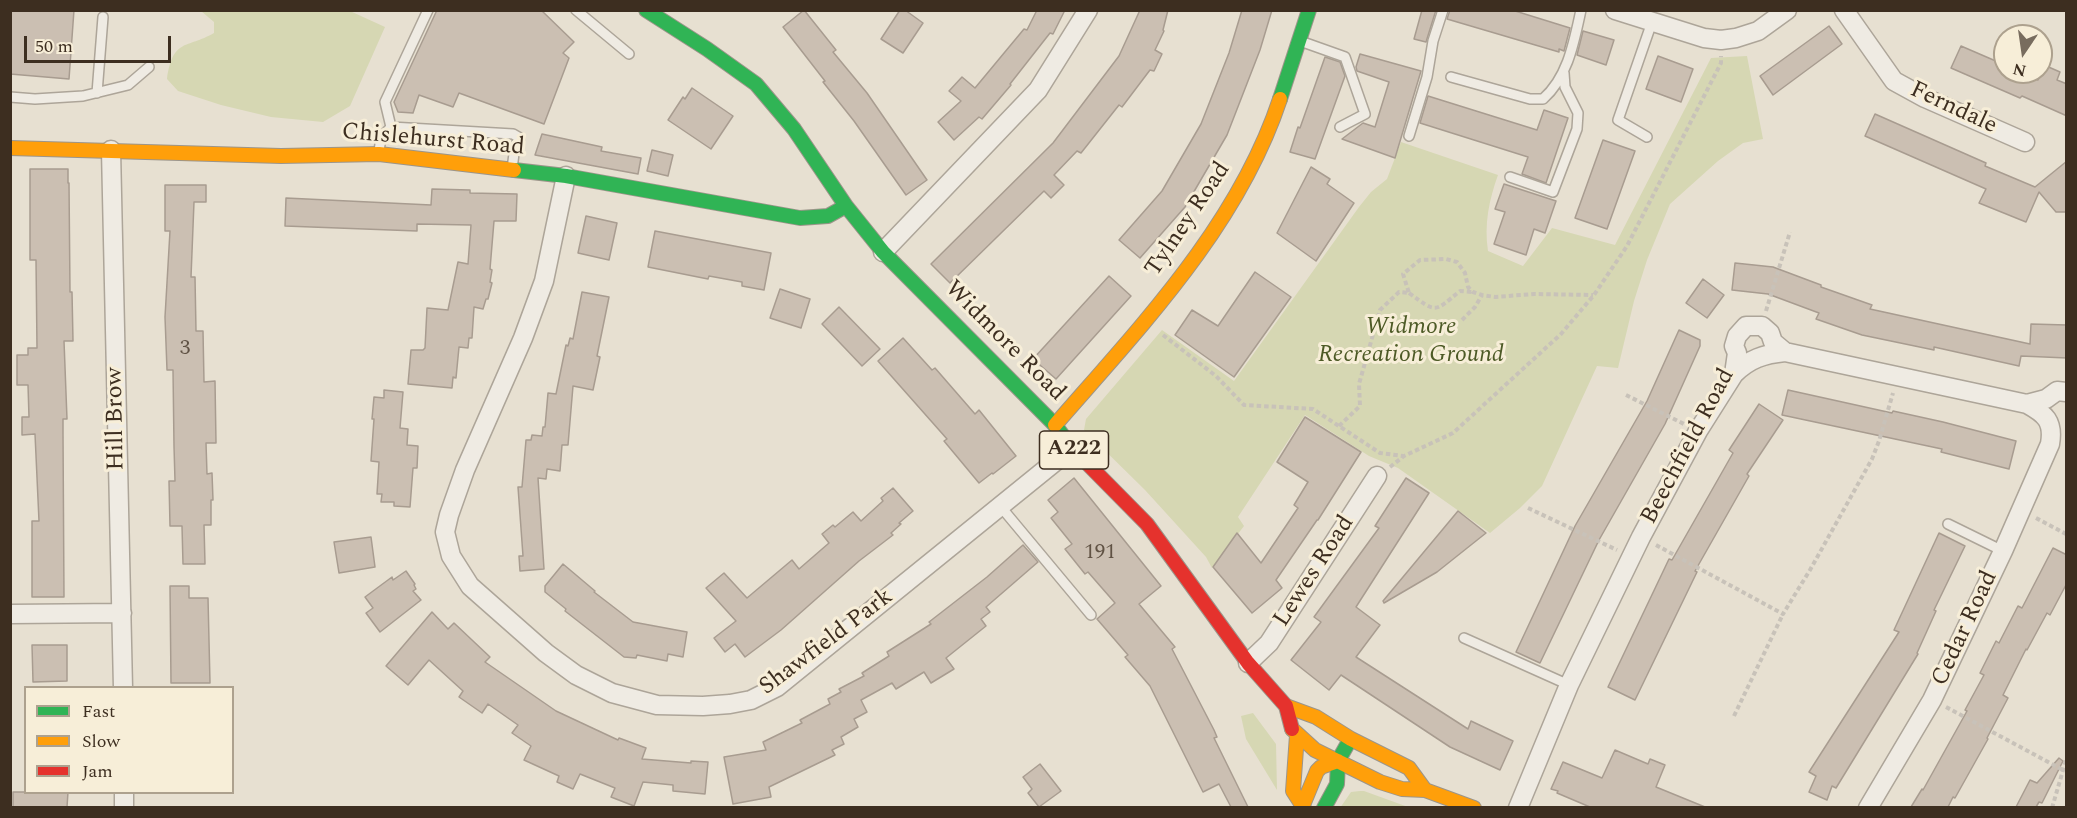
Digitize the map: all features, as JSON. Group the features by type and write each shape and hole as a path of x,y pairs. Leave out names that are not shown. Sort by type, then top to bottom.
{"main road":[{"name":"A222","path":"646,10 756,84 794,129 846,206"},
{"name":"Tylney Road","path":"1055,425 1146,321 1234,202 1271,126 1309,10"},
{"name":"Chislehurst Road","path":"10,148 281,156 379,154 566,176 800,218 828,216 846,206"},
{"name":"Widmore Road","path":"846,206 883,252 1055,425 1072,448 1148,524 1248,663 1286,706 1292,729 1297,735"},
{"name":"Widmore Road","path":"1286,706 1316,717 1351,739 1409,768 1425,790"},
{"path":"1297,735 1316,750 1380,782 1402,789 1425,790 1474,807"},
{"path":"1297,735 1293,791 1303,806"},
{"path":"1324,807 1337,783 1338,761 1351,739"},
{"path":"1303,806 1317,771 1321,767 1338,761"}],"street":[{"path":"883,252 1038,90 1088,10"},
{"path":"1615,10 1704,38 1721,40 1736,38 1758,30 1787,10"},
{"name":"Ferndale","path":"1844,10 1894,81 1925,98 2025,142"},
{"name":"Hill Brow","path":"111,150 123,686"},
{"name":"Shawfield Park","path":"566,176 544,281 523,338 465,470 448,515 445,532 451,556 470,586 546,653 592,684 612,693 657,705 730,705 751,700 777,687 1072,448"},
{"name":"Beechfield Road","path":"1518,807 1569,685 1631,557 1698,431 1734,374 1737,353 1734,346 1737,336 1746,326 1762,326"},
{"path":"1762,326 1770,333 1773,342 1785,352"},
{"path":"1734,374 1744,364 1758,357 1785,352 1899,375 2027,404 2040,411 2049,421 2052,432 2050,444"},
{"path":"2027,404 2046,399 2057,391 2067,392"},
{"name":"Cedar Road","path":"1868,807 1932,700 2003,551 2050,444 2067,431"},
{"name":"Lewes Road","path":"1248,663 1269,643 1377,476"},
{"path":"10,614 122,613"}],"lane":[{"path":"391,128 385,102 428,10"},
{"path":"576,10 629,54"},
{"path":"1408,136 1427,77 1433,41 1443,10"},
{"path":"1451,77 1530,99 1542,99 1556,86 1564,71 1581,10"},
{"path":"97,93 103,17"},
{"path":"1647,136 1618,120 1652,22"},
{"path":"1300,40 1345,57 1365,114 1340,127"},
{"path":"10,97 35,99 97,93 128,84 149,67"},
{"path":"1510,177 1553,192 1577,129 1578,113 1565,87 1564,71"},
{"path":"379,154 381,138 391,128 517,135 520,138 515,146 512,168"},
{"path":"1001,507 1090,615"},
{"path":"1948,524 2003,551"},
{"path":"1464,638 1569,685"}],"path":[{"path":"1377,476 1404,456 1453,433 1561,334 1594,295 1627,246 1721,63 1721,40"},
{"path":"1762,326 1790,232"},
{"path":"1409,293 1403,274 1420,260 1446,259 1457,262 1465,273 1468,287 1473,292"},
{"path":"1339,426 1360,406 1359,384 1380,310 1399,292 1409,293 1431,309 1439,308 1460,291 1495,297 1534,294 1594,295"},
{"path":"1462,320 1475,307 1482,295"},
{"path":"1146,321 1216,376 1244,405 1313,409 1380,453 1404,456"},
{"path":"1734,716 1783,614 1872,459 1899,375"},
{"path":"1626,395 1698,431"},
{"path":"1528,508 1631,557"},
{"path":"2020,509 2067,534"},
{"path":"1641,537 1783,614"},
{"path":"1932,700 2063,770"},
{"path":"2052,807 2067,760"}],"green space":[{"path":"201,11 350,11 385,27 350,106 323,122 271,117 221,105 178,91 167,79 173,57 182,47 214,33 214,22"},
{"name":"Widmore Recreation Ground","path":"1747,56 1763,139 1743,143 1718,161 1670,204 1647,260 1634,301 1618,368 1597,366 1542,486 1490,533 1398,468 1369,456 1305,415 1238,517 1244,526 1212,568 1206,557 1145,490 1084,430 1086,419 1162,330 1234,381 1359,207 1371,192 1387,179 1401,142 1498,175 1488,212 1488,251 1523,266 1552,228 1615,245 1711,58"},
{"path":"1253,713 1276,744 1277,790 1246,739 1241,716"},
{"path":"1364,791 1408,807 1340,808 1351,792"}],"building":[{"path":"10,10 74,10 69,79 10,74"},
{"path":"437,10 541,10 574,42 563,53 569,58 544,124 459,93 453,107 419,95 413,113 398,112 394,102"},
{"path":"804,10 836,50 833,52 867,93 927,180 906,195 854,121 823,82 825,81 783,27"},
{"path":"900,10 905,10 923,23 903,53 881,39"},
{"path":"1037,10 1065,10 1053,34 1050,33 982,119 979,117 954,140 938,122 961,101 949,91 962,77 975,88 1024,29 1027,30"},
{"path":"1140,10 1168,10 1164,31 1155,50 1162,54 1154,71 1150,70 1122,107 1119,105 1081,153 1077,151 1054,175 1064,185 1051,198 1044,191 950,283 931,264 1053,143 1119,56"},
{"path":"1242,10 1272,10 1260,50 1227,135 1185,207 1140,258 1119,240 1162,191 1201,124 1229,53"},
{"path":"1422,10 1436,10 1426,42 1414,39"},
{"path":"1450,10 1512,10 1570,28 1564,51 1559,49 1559,52 1447,19"},
{"path":"1829,26 1842,44 1773,95 1760,76"},
{"path":"1583,31 1614,40 1606,65 1577,55"},
{"path":"1961,46 1993,60 1993,84 2053,84 2053,69 2060,72 2057,80 2067,84 2067,116 2022,96 2020,98 1951,68"},
{"path":"1360,54 1421,71 1395,158 1342,139 1363,123 1375,127 1389,82 1357,71"},
{"path":"1658,56 1693,69 1681,102 1646,89"},
{"path":"1325,57 1340,62 1345,76 1315,159 1290,152"},
{"path":"692,88 733,116 711,149 668,120"},
{"path":"1428,96 1537,130 1544,110 1568,118 1546,183 1522,174 1528,157 1420,123"},
{"path":"1875,114 2035,187 2067,161 2067,212 2056,212 2039,192 2026,222 1979,203 1986,189 1865,136"},
{"path":"542,134 602,147 601,151 641,158 638,174 535,155"},
{"path":"1603,140 1635,151 1607,229 1575,218"},
{"path":"652,150 673,155 668,176 647,171"},
{"path":"1311,167 1330,179 1327,184 1354,203 1316,261 1277,233"},
{"path":"30,169 68,169 73,341 64,341 67,419 63,419 64,597 32,597 32,521 39,521 35,434 22,435 22,417 29,417 28,385 17,385 17,355 28,355 28,348 37,348 36,260 30,260"},
{"path":"1504,184 1556,201 1545,233 1534,229 1526,255 1494,244 1505,212 1495,209"},
{"path":"165,185 206,185 206,202 194,202 191,277 195,277 196,331 203,331 204,382 215,381 216,443 206,443 207,474 212,473 213,500 211,500 211,525 204,525 205,564 183,564 182,526 170,526 169,481 175,481 173,370 167,370 165,317 170,231 165,231"},
{"path":"432,189 517,194 516,221 494,221 490,269 492,270 490,282 492,283 488,299 483,309 474,307 472,338 469,338 468,348 459,347 456,378 453,377 452,388 408,384 411,350 425,348 427,308 448,310 458,262 468,264 471,225 417,224 417,231 285,226 286,198 431,205"},
{"path":"586,216 617,223 609,260 578,253"},
{"path":"655,231 771,253 764,290 742,286 742,282 709,276 708,279 648,267"},
{"path":"1735,263 1773,267 1872,305 1870,309 2030,344 2031,324 2067,325 2067,358 2021,356 2019,366 1934,347 1934,350 1862,335 1816,319 1819,313 1768,294 1732,290"},
{"path":"1255,272 1291,297 1234,377 1175,335 1192,310 1218,326"},
{"path":"1109,276 1131,296 1056,379 1033,359"},
{"path":"1703,279 1724,295 1707,318 1686,303"},
{"path":"780,289 810,299 801,328 770,318"},
{"path":"582,292 609,297 597,356 600,357 593,390 573,386 568,445 562,445 560,471 547,469 546,479 538,478 544,569 520,571 519,556 523,556 518,487 522,487 526,440 531,440 532,435 542,436 548,393 556,394 566,345 568,346 570,338 573,339"},
{"path":"839,307 880,349 862,366 822,324"},
{"path":"1679,330 1700,340 1700,346 1665,424 1599,540 1540,663 1516,652 1575,526 1647,401"},
{"path":"903,338 932,370 935,368 975,414 979,410 1016,456 979,483 944,441 947,439 878,361"},
{"path":"384,390 403,392 400,428 408,429 407,445 418,446 417,468 413,468 410,507 394,506 394,502 381,502 382,494 377,494 379,462 371,461 374,419 372,419 374,397 384,398"},
{"path":"1788,390 1943,422 2016,441 2009,469 1941,452 1942,449 1782,415"},
{"path":"1759,404 1783,420 1747,474 1749,476 1695,571 1697,572 1635,700 1608,687 1669,559 1672,560 1733,453 1729,450"},
{"path":"1305,417 1361,452 1276,580 1282,588 1252,613 1213,567 1237,533 1261,563 1298,508 1294,505 1308,482 1277,462"},
{"path":"1074,478 1161,586 1139,604 1175,647 1172,649 1214,730 1217,737 1214,738 1248,807 1231,807 1219,784 1203,792 1150,686 1125,657 1128,655 1097,619 1115,603 1088,572 1085,574 1065,549 1072,544 1051,518 1058,512 1048,500"},
{"path":"1406,478 1429,493 1356,607 1380,625 1356,657 1468,729 1471,721 1513,741 1500,770 1450,747 1341,675 1329,690 1291,660 1321,622 1314,617 1379,528 1375,526"},
{"path":"893,488 913,511 899,523 901,524 891,533 893,535 859,561 781,630 745,657 735,644 725,652 714,638 736,621 706,588 724,573 747,598 792,560 799,569 829,543 822,534 833,525 835,527 853,512 861,521 883,501 881,498"},
{"path":"1458,511 1486,533 1437,572 1384,603 1383,601"},
{"path":"1939,533 1965,546 1934,610 1936,611 1918,654 1836,788 1832,786 1827,800 1809,792 1816,776 1809,772 1899,632 1894,630"},
{"path":"371,537 375,567 339,573 334,542"},
{"path":"1023,545 1038,562 986,607 990,612 981,619 986,626 946,658 954,669 931,683 924,672 896,689 892,683 861,700 867,712 854,719 858,727 841,737 844,744 832,750 835,755 769,787 771,797 733,804 724,757 766,750 763,742 802,723 800,720 830,704 828,699 841,692 839,689 864,676 862,673 889,656 887,652 931,624 929,622 987,577"},
{"path":"2053,548 2067,555 2067,583 2050,615 2047,613 2026,649 2003,695 2008,698 1988,739 1948,807 1911,807 1967,711 1965,710 1984,675 1980,673 1996,641 1999,643 2018,606 2022,608"},
{"path":"563,564 633,622 687,632 683,657 668,654 667,661 637,655 636,658 624,657 565,611 566,609 545,592 545,586"},
{"path":"406,571 415,584 416,589 413,591 421,600 380,632 366,613 373,608 365,597 392,577 393,580"},
{"path":"170,586 189,586 189,598 208,598 210,683 171,683"},
{"path":"432,612 448,629 454,623 490,657 485,662 556,711 618,740 619,738 646,748 642,759 708,762 705,794 673,791 673,785 643,782 634,806 611,797 615,788 580,774 573,789 557,782 559,776 524,760 531,746 512,733 518,725 488,704 482,713 459,697 463,691 429,660 408,685 386,666"},
{"path":"32,645 67,645 67,681 33,682"},
{"path":"1615,750 1648,764 1650,759 1665,765 1656,787 1705,807 1590,807 1551,789 1563,762 1602,778"},
{"path":"2059,758 2063,761 2042,803 2039,802 2036,807 2016,807 2030,780 2037,783"},
{"path":"1040,764 1061,791 1039,807 1028,793 1032,789 1023,777"},
{"path":"13,792 68,794 67,807 13,807"}],"traffic: fast":[{"path":"646,10 756,84 794,129 846,206 883,252 1055,425 1072,448"},
{"path":"1280,99 1309,10"},
{"path":"514,170 566,176 800,218 828,216 846,206"},
{"path":"1324,808 1337,784 1338,761 1347,745"}],"traffic: slow":[{"path":"1055,425 1153,312 1213,232 1239,190 1262,145 1280,99"},
{"path":"10,148 281,156 379,154 514,170"},
{"path":"1286,706 1316,717 1351,739 1409,768 1425,790"},
{"path":"1292,729 1315,750 1380,782 1402,789 1425,790 1474,808"},
{"path":"1297,735 1293,791 1304,808"},
{"path":"1303,805 1317,771 1321,767 1338,761"}],"traffic: jam":[{"path":"1072,448 1147,524 1248,663 1286,706 1292,729"}]}
